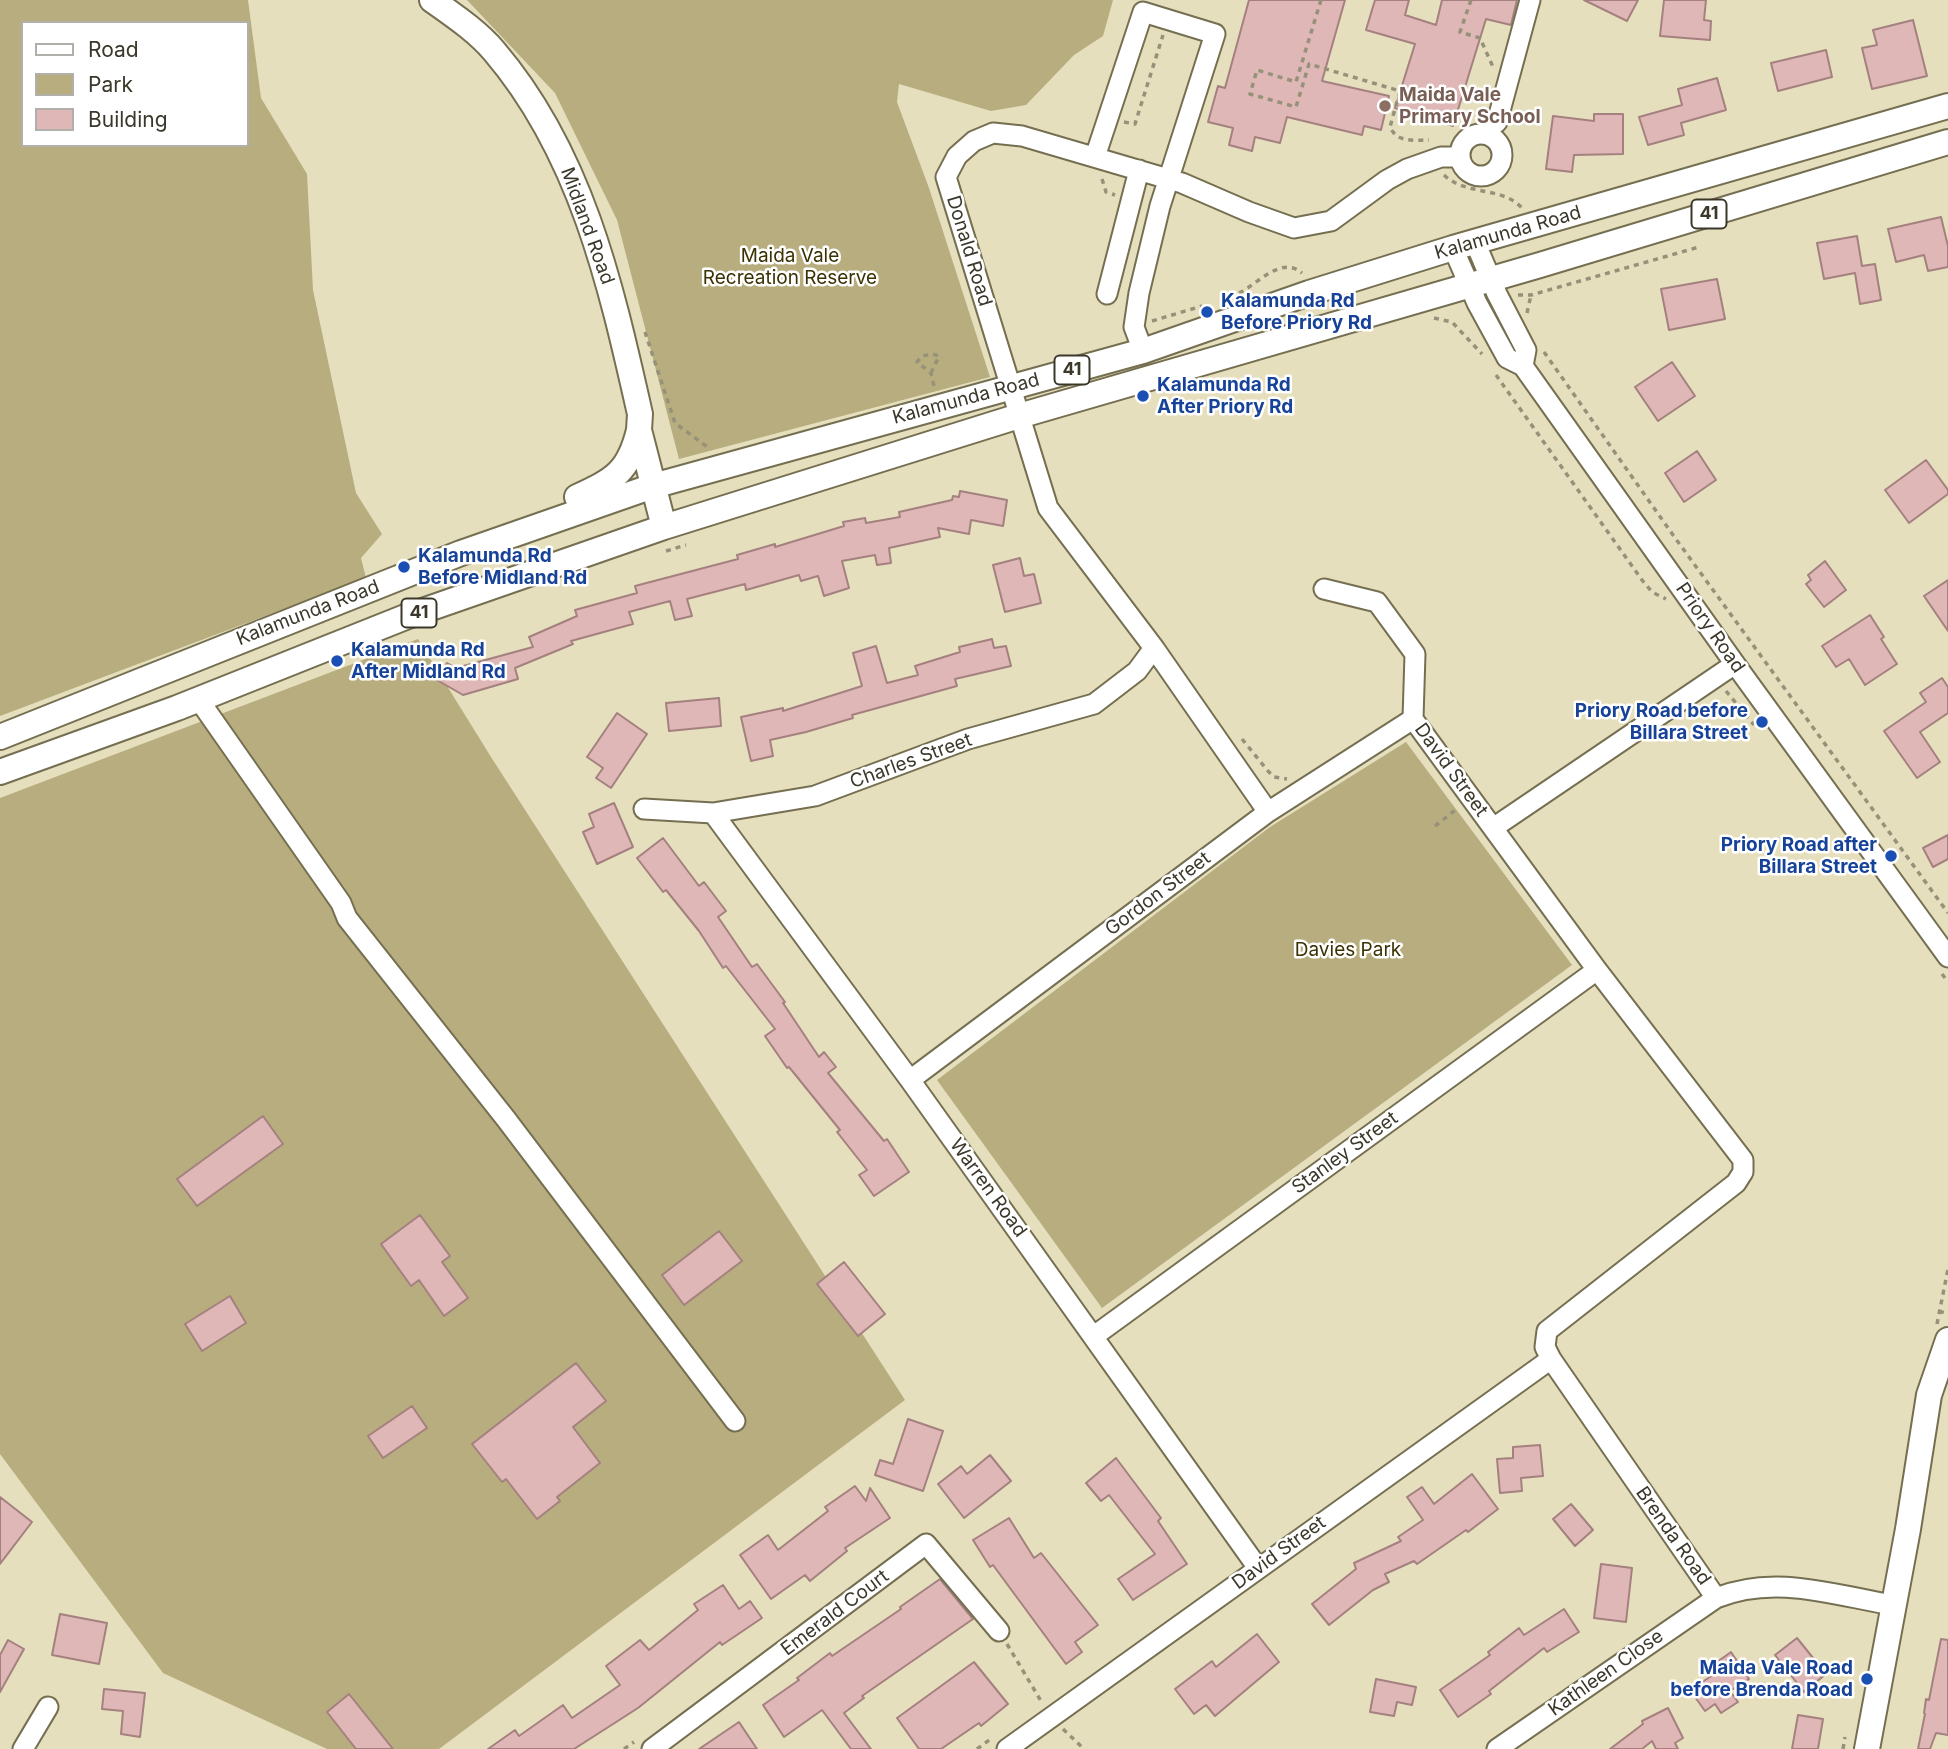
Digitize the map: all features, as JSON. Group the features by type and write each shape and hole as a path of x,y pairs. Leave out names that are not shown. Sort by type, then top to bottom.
{"main road":[{"name":"Midland Road","path":"432,0 493,50 529,100 577,188 614,303 640,422 650,428 659,484 671,525"},
{"name":"Kalamunda Road","path":"0,737 461,553 659,484 1143,351 1309,293 1464,245 1948,106"},
{"name":"Kalamunda Road","path":"0,772 199,700 408,616 671,525 1019,416 1480,283 1948,142"},
{"path":"461,553 608,483 624,467 634,450 640,422"},
{"path":"1867,1749 1908,1529 1929,1395 1948,1340"},
{"path":"1908,1529 1948,1388"}],"street":[{"path":"1484,134 1497,122 1530,0"},
{"path":"1101,159 1143,12 1215,34 1160,206 1139,293 1134,327 1143,351"},
{"name":"Donald Road","path":"1268,812 1154,648 1048,508 946,177 957,156 974,141 993,133 1022,136 1170,179 1294,228 1331,221 1387,180 1407,169 1450,157"},
{"path":"1484,134 1496,140 1502,157 1496,170 1488,175 1474,175 1450,157 1460,151 1466,139 1484,134"},
{"path":"1107,294 1139,170"},
{"name":"Priory Road","path":"1464,245 1507,358 1523,366 1944,964"},
{"name":"David Street","path":"1003,1741 1051,1717 1551,1359 1545,1347 1547,1331 1736,1183 1743,1172 1743,1160 1597,970 1413,719 1415,654 1377,603 1324,589"},
{"name":"Charles Street","path":"644,809 713,813 815,796 968,739 1094,704 1137,671 1154,648"},
{"path":"1493,828 1735,664"},
{"path":"199,700 341,903 347,918 497,1108 735,1421"},
{"name":"Gordon Street","path":"910,1080 1268,812 1413,719"},
{"name":"Warren Road","path":"713,813 910,1080 1258,1568"},
{"name":"Stanley Street","path":"1094,1336 1597,970"},
{"name":"Brenda Road","path":"1551,1359 1716,1598 1747,1588 1795,1586 1893,1605"},
{"name":"Emerald Court","path":"652,1749 926,1544 999,1631"},
{"name":"Kathleen Close","path":"1497,1749 1716,1598"},
{"path":"23,1749 48,1707"}],"path":[{"path":"1321,0 1296,82 1257,70 1250,93 1296,107 1309,64 1400,92 1391,131 1400,139 1442,141 1450,157 1444,174 1449,179 1465,188 1514,200 1526,218"},
{"path":"1471,0 1460,32 1480,38 1496,74"},
{"path":"1117,120 1135,124 1168,20"},
{"path":"1101,159 1106,192 1132,199"},
{"path":"1547,291 1699,247"},
{"path":"1234,296 1251,288 1270,271 1283,267 1296,269 1305,280"},
{"path":"1527,314 1531,295"},
{"path":"1147,323 1207,304"},
{"path":"1433,318 1452,322 1482,355"},
{"path":"642,324 676,423 715,453"},
{"path":"1540,346 1673,535 1948,913"},
{"path":"931,373 917,362 922,356 939,356 931,373 934,388"},
{"path":"1490,366 1647,586 1652,592 1670,601"},
{"path":"1715,677 1759,731"},
{"path":"1944,964 1948,982"},
{"path":"1948,1269 1939,1311 1948,1314"},
{"path":"999,1631 1051,1717 1084,1749"},
{"path":"977,1749 1003,1741"}],"green space":[{"path":"0,0 248,0 261,98 307,174 313,290 356,493 382,534 361,558 366,578 0,716"},
{"name":"Maida Vale Recreation Reserve","path":"467,0 1113,0 1103,36 1074,55 1026,105 991,111 899,84 897,102 929,188 990,377 679,459 617,220 555,93"},
{"path":"418,639 491,757 905,1400 439,1749 327,1749 163,1673 0,1454 0,798"},
{"name":"Davies Park","path":"1406,742 1572,965 1102,1308 937,1080 1270,827"}],"building":[{"path":"1249,0 1345,0 1322,81 1389,96 1381,130 1364,126 1362,135 1287,117 1280,143 1255,137 1252,151 1229,145 1233,128 1208,122 1218,86 1225,88"},
{"path":"1375,0 1409,0 1405,15 1436,25 1442,0 1517,0 1511,25 1486,19 1453,126 1395,108 1415,44 1366,30"},
{"path":"1584,0 1638,0 1627,21"},
{"path":"1664,0 1706,0 1704,20 1711,21 1710,40 1660,36"},
{"path":"1913,20 1927,76 1872,89 1862,48 1877,45 1873,30"},
{"path":"1826,50 1832,77 1778,91 1771,63"},
{"path":"1717,78 1726,110 1681,123 1684,135 1648,145 1639,117 1682,105 1678,89"},
{"path":"1594,114 1623,114 1623,154 1574,155 1572,172 1546,169 1553,116 1594,121"},
{"path":"1941,217 1948,246 1948,267 1928,271 1924,255 1896,262 1888,229"},
{"path":"1857,236 1862,266 1875,264 1881,300 1860,304 1855,273 1824,279 1817,243"},
{"path":"1717,279 1725,319 1669,330 1661,289"},
{"path":"1672,362 1695,396 1658,421 1635,387"},
{"path":"1697,451 1716,480 1684,502 1665,473"},
{"path":"1926,460 1948,490 1948,494 1909,523 1885,490"},
{"path":"960,491 1007,500 1003,526 971,520 969,534 938,528 940,537 889,548 891,563 877,565 875,555 842,561 849,588 824,596 818,576 801,581 799,575 746,590 745,584 687,599 692,616 675,620 670,601 629,612 633,624 571,641 573,644 515,668 518,679 463,695 437,680 447,663 456,668 533,647 529,637 577,616 575,610 637,593 635,586 738,559 737,555 775,544 775,547 844,526 843,522 865,518 866,523 900,517 899,512 952,500 953,496 959,497"},
{"path":"1020,558 1024,576 1034,574 1041,603 1005,612 993,565"},
{"path":"1825,561 1846,590 1824,607 1806,584 1811,580 1808,575"},
{"path":"1948,580 1948,631 1924,596"},
{"path":"1870,615 1897,664 1865,685 1849,659 1836,667 1822,646"},
{"path":"992,639 994,648 1006,646 1011,666 955,679 957,686 852,715 853,718 806,732 770,740 773,756 751,761 741,717 783,708 783,711 862,686 853,653 876,646 887,683 918,675 915,666 960,652 959,647"},
{"path":"1942,678 1948,687 1948,713 1920,732 1940,762 1917,778 1884,731 1926,702 1920,693"},
{"path":"719,698 721,726 669,731 666,703"},
{"path":"617,713 647,734 611,788 596,778 603,768 587,757"},
{"path":"614,803 633,847 597,864 583,832 594,827 589,814"},
{"path":"1948,835 1948,859 1933,867 1923,848"},
{"path":"663,838 699,886 704,882 726,911 718,917 752,967 757,964 785,1002 783,1003 819,1057 824,1052 836,1067 828,1073 884,1141 887,1139 909,1172 874,1196 859,1175 867,1170 837,1132 840,1130 789,1067 787,1068 765,1036 775,1029 726,966 723,968 699,931 666,890 663,892 637,858"},
{"path":"263,1116 283,1144 197,1206 177,1179"},
{"path":"420,1215 450,1256 442,1262 468,1298 444,1316 419,1280 411,1286 381,1244"},
{"path":"719,1231 742,1261 684,1305 662,1275"},
{"path":"844,1262 885,1314 858,1336 817,1284"},
{"path":"230,1296 246,1323 202,1351 185,1324"},
{"path":"576,1363 606,1401 573,1427 600,1463 557,1497 560,1501 537,1519 506,1479 502,1482 472,1444"},
{"path":"412,1406 427,1428 383,1458 368,1436"},
{"path":"908,1419 943,1431 923,1491 875,1475 880,1460 893,1464"},
{"path":"1540,1445 1543,1476 1521,1478 1522,1491 1500,1493 1497,1459 1513,1458 1513,1447"},
{"path":"990,1455 1011,1481 964,1518 938,1484 961,1466 967,1474"},
{"path":"1116,1458 1161,1518 1158,1521 1187,1564 1133,1600 1118,1579 1155,1554 1109,1495 1101,1501 1086,1483"},
{"path":"1472,1474 1498,1509 1468,1532 1466,1530 1417,1564 1414,1561 1385,1574 1389,1582 1373,1590 1329,1625 1312,1604 1356,1569 1354,1563 1401,1541 1398,1537 1423,1520 1407,1497 1422,1487 1434,1504"},
{"path":"855,1486 866,1501 870,1488 890,1518 845,1548 847,1551 810,1581 805,1575 771,1599 740,1555 768,1535 778,1550 828,1511 825,1507"},
{"path":"0,1497 32,1522 0,1564"},
{"path":"1571,1504 1593,1530 1575,1546 1553,1519"},
{"path":"1009,1518 1034,1558 1041,1553 1098,1625 1075,1642 1082,1652 1066,1664 993,1565 990,1567 973,1540"},
{"path":"1601,1564 1632,1568 1626,1622 1594,1618"},
{"path":"940,1579 973,1619 862,1696 864,1698 844,1713 871,1749 851,1749 822,1710 784,1737 763,1705 799,1680 797,1678 830,1653 832,1656"},
{"path":"723,1585 739,1609 750,1601 762,1618 722,1645 720,1642 638,1708 574,1749 488,1749 515,1730 519,1736 563,1705 572,1718 620,1685 606,1666 640,1640 649,1650 698,1610 694,1604"},
{"path":"1564,1609 1579,1632 1547,1652 1544,1648 1489,1691 1491,1694 1458,1717 1440,1690 1490,1655 1488,1652 1519,1628 1524,1635"},
{"path":"60,1614 107,1623 99,1664 52,1655"},
{"path":"1257,1634 1279,1662 1215,1716 1206,1705 1194,1714 1175,1689 1212,1661 1216,1667"},
{"path":"1797,1638 1826,1674 1804,1692 1775,1655"},
{"path":"1941,1639 1948,1640 1948,1735 1936,1733 1930,1749 1918,1749 1926,1699 1929,1700"},
{"path":"8,1640 24,1649 0,1692 0,1655"},
{"path":"1731,1652 1749,1679 1730,1691 1738,1702 1721,1713 1715,1704 1705,1711 1690,1690 1722,1669 1717,1662"},
{"path":"974,1662 1008,1704 981,1726 979,1723 941,1749 919,1749 897,1718"},
{"path":"1376,1679 1416,1687 1412,1705 1397,1702 1394,1716 1370,1712"},
{"path":"104,1689 145,1693 140,1737 121,1734 123,1711 102,1709"},
{"path":"349,1694 393,1749 356,1749 327,1712"},
{"path":"1668,1708 1683,1738 1675,1743 1678,1749 1656,1749 1652,1741 1642,1749 1610,1749 1643,1724 1642,1721"},
{"path":"1798,1715 1823,1719 1818,1749 1792,1749"},
{"path":"739,1722 757,1749 699,1749"}],"place":[{"name":"Maida Vale Primary School","path":"1385,106"},
{"name":"Kalamunda Rd Before Priory Rd","path":"1207,312"},
{"name":"Kalamunda Rd After Priory Rd","path":"1143,396"},
{"name":"Kalamunda Rd Before Midland Rd","path":"404,567"},
{"name":"Kalamunda Rd After Midland Rd","path":"337,661"},
{"name":"Priory Road before Billara Street","path":"1762,722"},
{"name":"Priory Road after Billara Street","path":"1891,856"},
{"name":"Maida Vale Road before Brenda Road","path":"1867,1679"}]}
